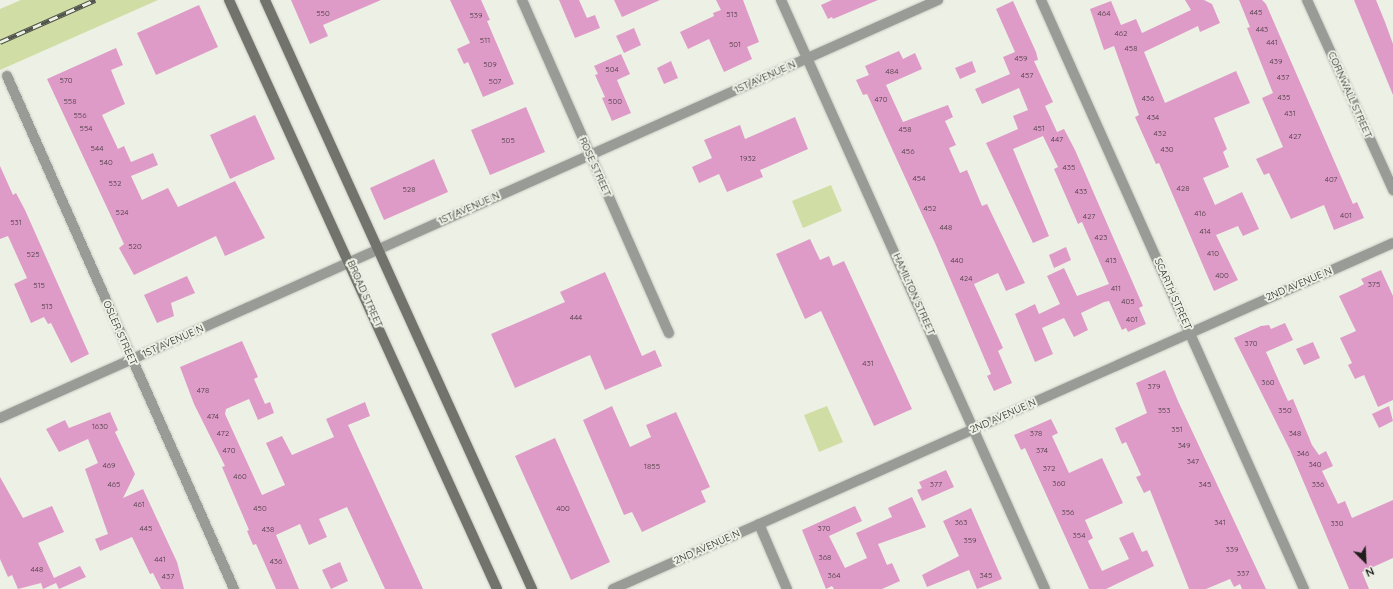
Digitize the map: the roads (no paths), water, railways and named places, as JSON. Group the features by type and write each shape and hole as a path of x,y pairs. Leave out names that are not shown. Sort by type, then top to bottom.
{"main road":[{"name":"BROAD STREET","path":"229,0 350,262 497,589"},
{"path":"265,0 532,589"}],"street":[{"name":"ROSE STREET","path":"522,0 669,333"},
{"name":"HAMILTON STREET","path":"781,0 1045,589"},
{"name":"1ST AVENUE N","path":"0,418 938,0"},
{"name":"SCARTH STREET","path":"1041,0 1304,589"},
{"name":"CORNWALL STREET","path":"1307,0 1393,190"},
{"name":"OSLER STREET","path":"7,76 234,589"},
{"name":"2ND AVENUE N","path":"613,589 1189,331 1393,243"},
{"path":"759,524 786,589"}],"railway":[{"path":"0,42 95,0"}]}
